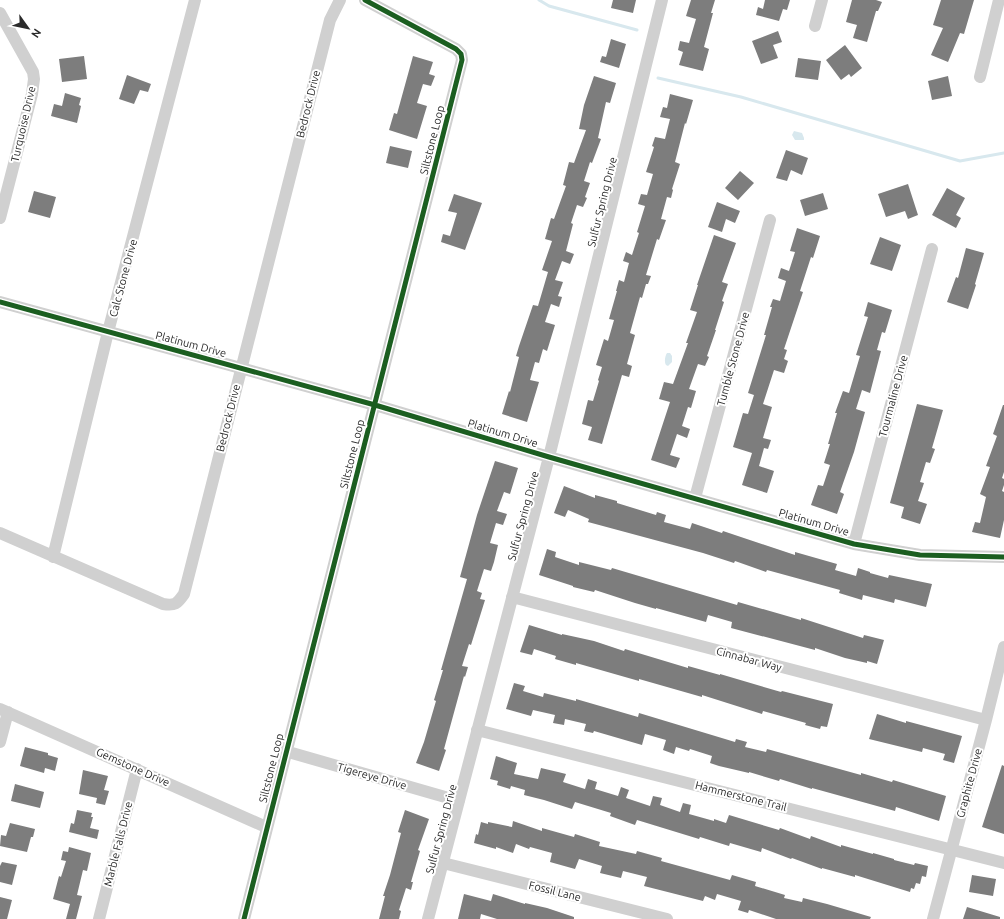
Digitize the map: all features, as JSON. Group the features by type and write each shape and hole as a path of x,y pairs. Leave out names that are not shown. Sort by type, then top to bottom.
{"street":[{"name":"Calc Stone Drive","path":"53,557 108,332 195,0"},
{"name":"Bedrock Drive","path":"0,533 163,604 171,606 178,603 184,594 330,20 340,0"},
{"name":"Siltstone Loop","path":"244,919 266,827 462,60 461,54 456,49 365,0"},
{"name":"Sulfur Spring Drive","path":"428,919 549,457 662,0"},
{"path":"815,26 822,0"},
{"path":"980,77 999,0"},
{"name":"Turquoise Drive","path":"0,13 33,72 34,80 32,94 0,218"},
{"name":"Tumble Stone Drive","path":"695,498 770,220"},
{"name":"Tourmaline Drive","path":"854,544 932,249"},
{"name":"Platinum Drive","path":"0,302 375,405 549,457 854,544 920,555 1004,557"},
{"name":"Cinnabar Way","path":"512,597 986,720"},
{"name":"Graphite Drive","path":"933,919 1004,647"},
{"path":"0,742 4,710"},
{"name":"Gemstone Drive","path":"4,710 266,827"},
{"name":"Hammerstone Trail","path":"477,730 1004,863"},
{"name":"Tigereye Drive","path":"286,751 460,801"},
{"name":"Marble Falls Drive","path":"99,919 138,769"},
{"name":"Fossil Lane","path":"443,863 667,919"}],"shaded area":[{"path":"794,131 802,133 804,140 795,140 792,135"},
{"path":"667,353 670,353 672,356 672,362 668,366 665,362"}],"building":[{"path":"613,0 636,0 633,13 611,8"},
{"path":"691,0 715,0 704,47 709,49 703,71 679,65 683,52 678,50 680,41 689,43 696,19 686,16"},
{"path":"765,0 790,0 787,10 783,9 779,21 756,15 758,7 763,9"},
{"path":"852,0 876,0 882,2 878,11 876,11 867,42 853,38 857,25 846,22"},
{"path":"941,0 974,0 964,34 960,33 948,62 931,55 943,28 933,25"},
{"path":"778,31 782,42 773,45 778,58 761,64 752,41"},
{"path":"611,39 626,44 619,68 600,62 602,56 606,57"},
{"path":"845,45 862,68 851,77 849,74 841,80 826,60"},
{"path":"84,56 87,79 62,82 59,59"},
{"path":"413,56 433,62 429,74 435,76 431,86 423,84 417,103 427,106 417,139 389,130 394,113 397,114"},
{"path":"798,58 821,61 818,80 795,77"},
{"path":"127,75 151,84 148,92 140,90 134,104 119,99"},
{"path":"594,76 616,83 610,103 606,102 598,138 601,139 592,163 590,162 584,181 590,183 585,197 587,198 583,207 577,205 571,223 573,224 566,251 574,254 570,264 562,261 555,280 563,282 558,296 562,297 559,307 551,304 545,322 555,325 547,351 543,349 539,363 535,362 530,380 539,382 527,422 502,414 509,391 510,392 519,357 516,356 519,346 533,305 538,306 548,272 542,270 552,241 545,239 551,218 554,219 566,186 563,185 569,162 574,163 586,130 579,129 584,105"},
{"path":"948,76 952,96 932,100 928,81"},
{"path":"65,93 81,98 79,105 81,106 77,123 51,116 54,104 62,106"},
{"path":"670,94 693,100 686,124 685,123 675,162 680,164 672,189 671,198 667,197 661,219 666,220 659,240 657,239 646,275 651,276 648,284 646,284 642,298 640,297 630,333 635,335 627,364 632,366 629,377 622,375 602,444 588,440 592,427 582,424 588,400 593,401 599,381 602,367 596,365 604,339 608,341 614,320 609,319 619,280 624,282 629,263 623,261 626,252 632,255 639,233 637,232 645,206 638,204 641,194 647,195 653,174 646,172 654,147 652,146 655,137 665,139 670,119 660,117 663,107 667,108"},
{"path":"390,146 412,151 408,168 386,163"},
{"path":"786,150 808,158 802,175 791,170 787,181 776,178"},
{"path":"740,171 754,183 738,200 725,188"},
{"path":"908,184 918,215 908,219 905,211 886,217 878,194"},
{"path":"947,188 965,198 956,215 961,218 956,228 932,215"},
{"path":"34,191 56,197 50,218 28,212"},
{"path":"823,193 828,209 805,216 800,200"},
{"path":"454,194 482,203 465,250 441,242 443,234 450,236 457,213 448,211"},
{"path":"717,202 740,211 735,223 726,219 722,232 708,227"},
{"path":"797,228 820,236 813,258 811,257 800,291 803,292 784,349 787,350 784,359 788,361 784,373 774,370 763,404 772,407 763,438 771,440 768,449 764,448 759,466 774,471 767,493 742,485 752,453 733,447 743,413 748,414 754,395 748,393 766,335 764,335 772,307 770,307 773,299 780,301 786,281 778,278 781,268 789,271 795,252 790,251"},
{"path":"714,235 736,243 722,282 728,284 722,301 724,302 716,330 707,356 709,357 705,366 698,364 689,389 696,391 691,408 688,407 682,426 690,429 687,438 677,434 670,455 680,458 676,468 651,460 670,402 659,399 664,382 673,384 688,343 686,343 697,312 690,310"},
{"path":"880,237 901,245 892,271 870,264"},
{"path":"966,248 984,253 968,309 947,302 956,277 958,278"},
{"path":"868,302 892,310 885,333 882,332 877,350 881,351 870,393 862,390 856,409 865,412 854,452 840,492 844,494 837,514 811,505 818,485 823,486 830,465 824,463 837,413 835,413 843,391 849,393 860,356 856,355 868,317 864,316"},
{"path":"917,404 943,410 932,448 935,449 930,463 926,462 920,482 924,483 918,501 927,504 920,524 901,518 904,507 890,503"},
{"path":"1003,405 1004,472 1002,478 1004,479 1004,485 1002,491 1004,492 1004,520 1000,538 972,532 975,522 980,523 986,497 980,494 990,467 986,466 997,436 993,434"},
{"path":"495,461 518,468 510,494 504,492 497,511 507,514 503,525 496,523 490,543 498,545 494,562 491,571 484,569 477,591 482,593 480,599 485,600 471,645 469,644 462,666 468,667 465,677 464,676 444,749 446,750 439,771 416,763 436,701 434,700 443,670 441,670 467,579 460,577 477,515"},
{"path":"564,486 595,498 595,495 656,515 657,512 666,515 664,522 690,529 692,523 722,533 723,531 795,555 795,552 837,564 835,570 856,576 858,568 888,578 889,575 932,584 926,607 895,599 894,603 863,595 862,600 839,593 840,590 767,570 766,572 735,561 734,563 703,553 588,522 589,519 568,510 565,517 554,513"},
{"path":"547,549 556,552 555,557 579,565 579,562 611,570 612,568 737,605 738,602 801,620 801,618 863,638 864,635 884,640 877,664 845,658 815,648 815,650 731,628 732,622 708,615 706,622 635,603 595,590 594,592 573,587 539,575"},
{"path":"529,625 562,635 594,641 624,651 625,649 688,668 688,666 781,692 833,704 827,727 821,726 820,729 805,725 806,723 763,711 762,714 702,695 702,697 576,663 576,665 555,659 556,656 534,649 532,655 520,652"},
{"path":"514,683 525,686 523,691 543,697 544,693 576,701 576,699 638,717 639,713 735,742 736,739 747,742 745,747 766,752 767,749 861,775 861,773 892,782 893,780 946,796 939,821 896,807 895,811 780,779 779,781 749,772 719,766 710,763 712,756 690,749 689,751 676,747 674,754 663,750 666,740 645,734 642,745 594,731 593,733 584,731 586,724 565,719 564,725 553,723 555,715 533,710 531,716 506,709"},
{"path":"877,714 906,723 906,721 962,736 954,763 943,760 945,754 923,748 922,752 869,739"},
{"path":"25,747 48,753 48,755 58,758 55,771 45,768 44,773 20,766"},
{"path":"496,756 517,763 514,774 538,779 541,768 566,774 563,782 585,789 588,779 597,782 595,789 618,796 621,787 629,790 626,798 650,806 653,796 662,798 660,805 680,812 683,803 691,805 689,814 714,821 714,819 726,823 729,815 779,830 780,828 810,839 811,836 841,847 841,845 914,865 915,863 928,866 926,877 922,876 920,884 916,883 914,889 911,888 910,892 855,875 855,877 822,869 762,848 761,852 730,843 729,846 700,837 699,839 637,820 635,825 610,816 611,813 575,802 572,809 524,795 525,790 511,786 510,789 497,785 498,781 490,779"},
{"path":"1002,765 1004,766 1004,834 982,827"},
{"path":"83,770 108,776 104,790 109,791 105,805 96,803 97,798 79,794"},
{"path":"15,784 44,792 40,808 11,801"},
{"path":"77,810 92,813 91,817 93,817 90,828 99,830 97,839 69,832 71,823 74,824"},
{"path":"405,810 429,819 418,850 420,851 411,882 413,882 411,890 406,888 399,910 401,911 399,919 379,919 385,896 383,896 401,833 398,832"},
{"path":"513,821 542,831 542,828 574,837 575,834 600,842 599,846 636,854 637,851 662,858 661,861 730,880 732,875 756,882 755,886 785,895 784,898 802,902 803,898 871,917 870,919 776,919 749,910 748,913 738,910 741,901 717,894 715,900 705,896 703,901 644,886 647,877 623,871 621,878 600,873 602,866 579,859 575,869 550,862 552,853 530,847 529,849 516,844 513,853 496,847 496,849 474,843 476,834 478,835 481,822 512,827"},
{"path":"10,823 35,829 27,852 0,846 1,835 6,836"},
{"path":"69,847 91,853 87,871 83,870 77,895 82,896 76,919 66,919 70,904 53,899 59,876 61,877 66,861 61,860 63,851 68,852"},
{"path":"2,862 17,865 12,885 0,882 0,866"},
{"path":"972,875 996,879 993,896 969,892"},
{"path":"464,894 491,901 493,894 525,904 547,908 574,917 574,919 497,919 481,914 480,919 458,919"},
{"path":"0,897 12,900 7,919 0,919"},
{"path":"967,907 1000,917 1000,919 963,919"}],"waterway":[{"path":"539,0 549,6 637,30"},
{"path":"658,78 741,97 960,161 1004,153"}],"cycle path":[{"path":"244,919 462,60 461,54 456,49 365,0"},
{"path":"0,302 375,405 549,457 854,544 920,555 1004,557"}]}
